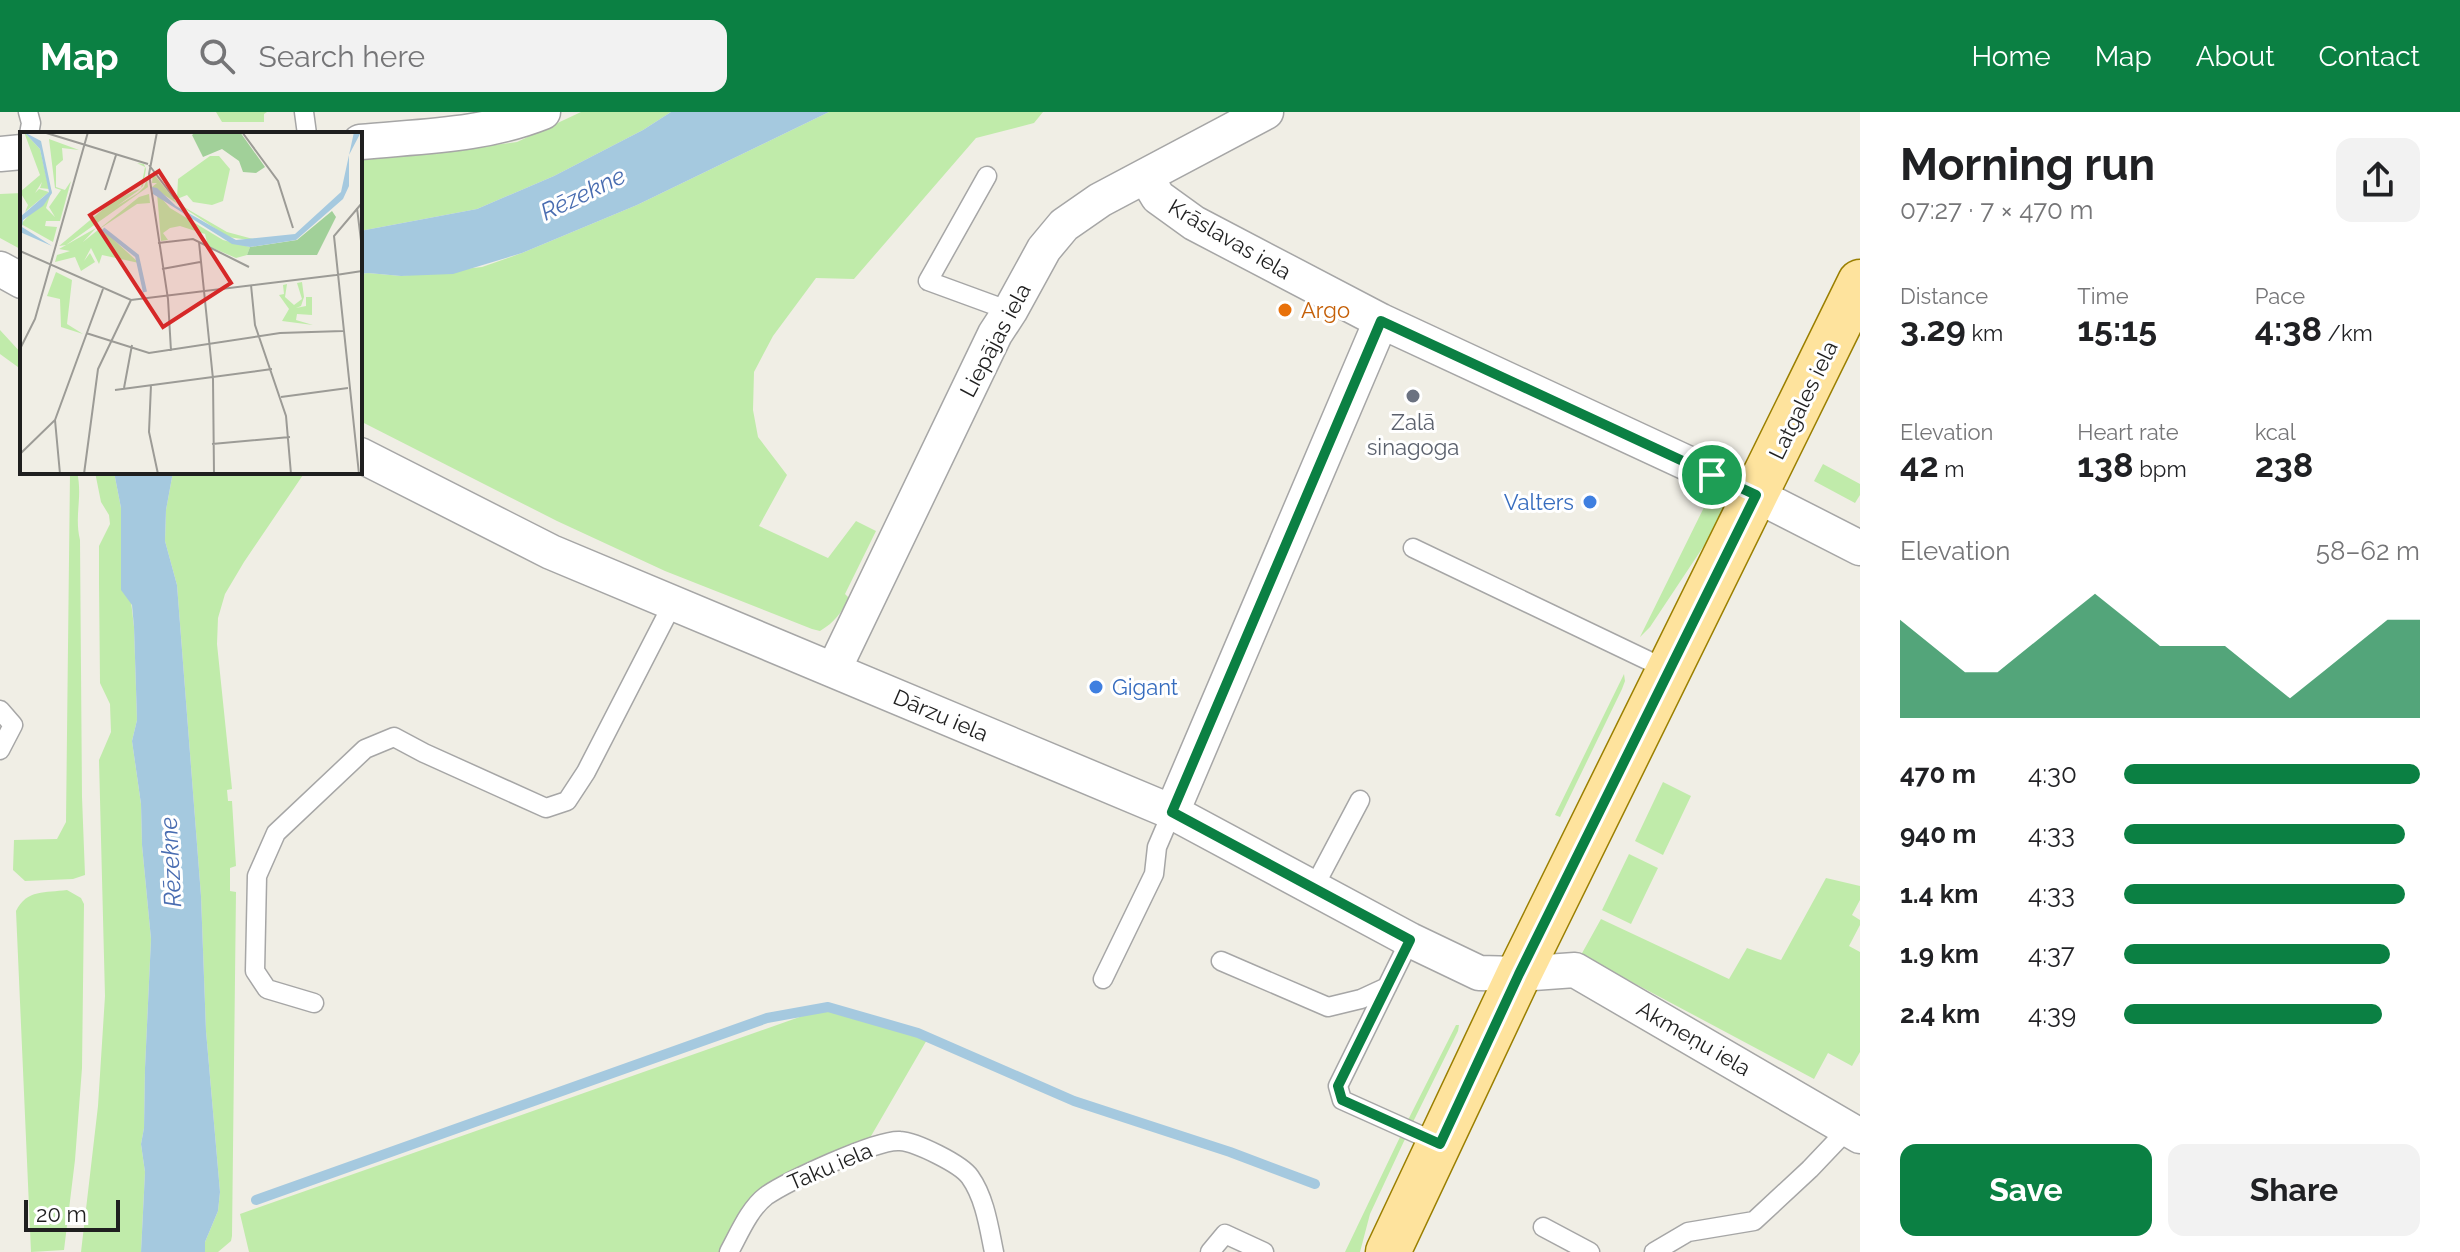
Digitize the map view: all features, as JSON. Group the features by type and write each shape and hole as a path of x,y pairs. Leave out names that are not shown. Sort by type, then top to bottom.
{"main road":[{"name":"Latgales iela","path":"1388,1252 1519,974 1860,282"}],"street":[{"path":"362,142 462,134 500,127 543,112"},
{"name":"Liepājas iela","path":"834,669 995,334 1044,249 1064,225 1100,200 1266,112"},
{"path":"0,154 20,152"},
{"name":"Krāslavas iela","path":"1146,177 1158,197 1194,223 1381,321 1756,495 1860,548"},
{"path":"0,269 20,280"},
{"path":"1172,812 1381,321"},
{"name":"Dārzu iela","path":"362,456 551,552 1172,812 1410,940 1479,973 1519,974"},
{"name":"Akmeņu iela","path":"1519,974 1575,970 1854,1132"}],"lane":[{"path":"28,112 29,132"},
{"path":"304,112 307,132"},
{"path":"987,176 928,281 1010,311"},
{"path":"1413,548 1670,671"},
{"path":"314,1003 267,989 255,971 257,876 276,833 365,749 394,737 546,808 567,801 586,772 673,603"},
{"path":"0,710 13,725 0,750"},
{"path":"1314,887 1360,800"},
{"path":"1103,979 1154,874 1157,847 1172,812"},
{"path":"1410,940 1338,1086 1342,1100 1440,1144"},
{"path":"1221,961 1328,1007 1361,999 1387,987"},
{"path":"1654,1252 1688,1232 1754,1221 1854,1132"},
{"name":"Taku iela","path":"729,1252 763,1198 808,1174 875,1146 900,1141 946,1158 970,1176 983,1206 994,1252"},
{"path":"1543,1227 1590,1252"},
{"path":"1210,1252 1225,1234 1264,1252"}],"green space":[{"path":"216,112 267,112 264,122 222,122"},
{"path":"581,112 671,112 554,176 477,209 362,231 362,156 517,142"},
{"path":"829,112 1043,112 1034,123 976,138 854,279 816,278 773,336 754,372 753,410 758,437 787,475 759,526 828,558 856,521 876,531 845,594 849,598 837,617 820,631 665,571 557,521 362,422 362,274 401,276 482,267 637,205"},
{"path":"20,193 20,249 0,238 0,194"},
{"path":"0,330 20,352 20,369 0,354"},
{"path":"1823,464 1860,484 1860,495 1855,503 1814,481"},
{"path":"70,474 77,474 85,875 73,879 25,881 13,870 14,840 57,839 66,822"},
{"path":"95,474 114,474 121,508 121,589 131,601 134,627 137,720 132,741 141,804 151,939 141,1144 145,1172 141,1252 81,1252 98,1106 105,996 99,760 111,732 110,704 100,683 99,546 110,524 109,515 101,502"},
{"path":"173,474 304,474 244,562 225,594 218,618 217,644 232,789 227,790 228,801 232,801 236,866 230,868 230,891 236,892 232,1236 231,1241 218,1252 205,1252 205,1242 218,1211 220,1192 206,1031 201,896 177,585 165,541 166,510"},
{"path":"1715,485 1729,501 1729,508 1650,627 1640,637"},
{"path":"1624,674 1622,689 1560,817 1555,815"},
{"path":"1663,782 1691,796 1663,855 1635,841"},
{"path":"1629,854 1658,868 1631,924 1602,910"},
{"path":"1826,878 1860,886 1860,900 1852,915 1860,920 1860,925 1849,946 1860,952 1860,1052 1852,1066 1828,1053 1814,1079 1581,955 1601,919 1729,979 1747,948 1781,960"},
{"path":"67,890 81,898 84,904 82,1068 75,1160 64,1250 31,1252 16,911 31,895"},
{"path":"828,1007 928,1038 867,1143 756,1192 721,1252 249,1252 240,1214"},
{"path":"1456,1025 1459,1025 1458,1031 1413,1122 1408,1120"},
{"path":"1400,1137 1405,1139 1370,1214 1360,1252 1345,1252"}],"water":[{"name":"Rēzekne","path":"671,112 829,112 637,205 522,253 453,274 362,274 362,231 477,209 554,176"},
{"name":"Rēzekne","path":"114,474 173,474 166,510 165,541 177,585 201,896 206,1031 220,1192 218,1211 205,1242 205,1252 141,1252 145,1172 141,1144 151,939 141,804 132,741 137,720 134,627 132,605 121,590 121,508"}],"waterway":[{"path":"256,1200 767,1018 828,1007 918,1033 1074,1101 1230,1152 1315,1184"}],"place":[{"name":"Argo","path":"1285,310"},
{"name":"Zalā sinagoga","path":"1413,396"},
{"name":"Valters","path":"1590,502"},
{"name":"Gigant","path":"1096,687"}],"route":[{"path":"1381,321 1712,475 1756,495 1519,974 1440,1144 1342,1100 1338,1086 1410,940 1172,812 1381,321"}]}
